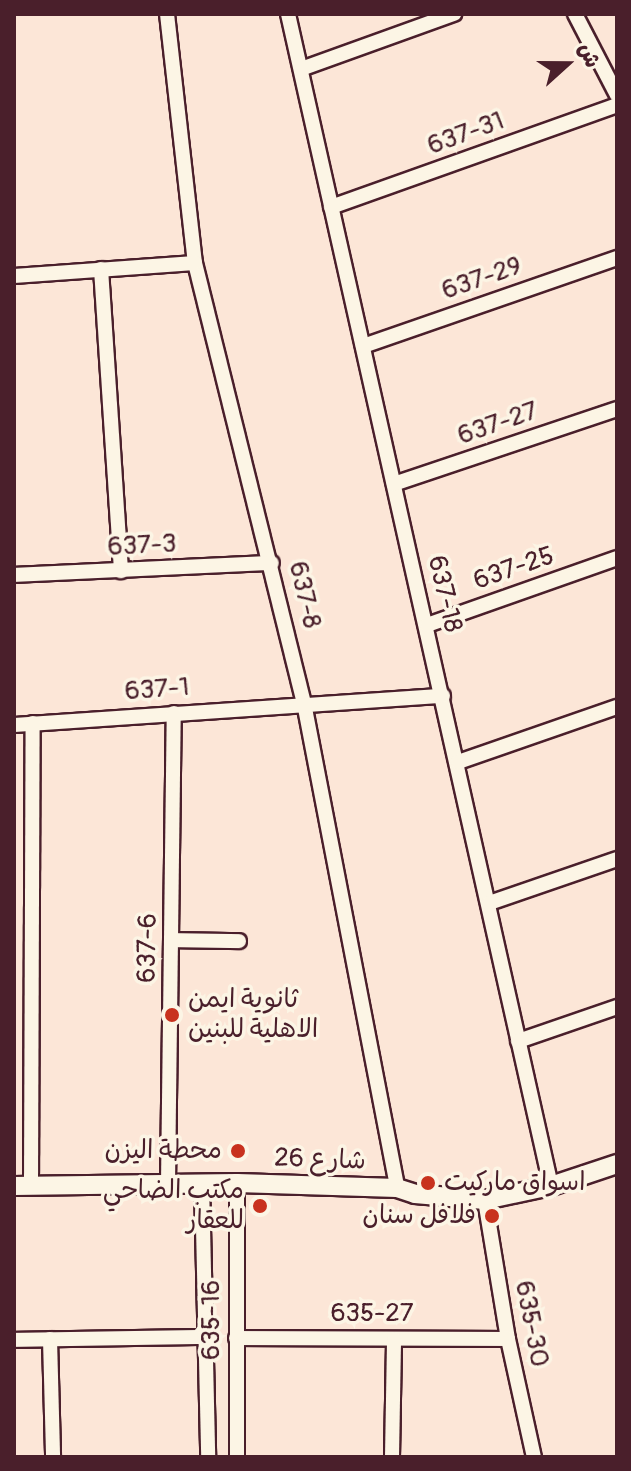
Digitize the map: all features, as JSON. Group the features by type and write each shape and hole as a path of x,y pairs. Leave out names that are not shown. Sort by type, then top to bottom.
{"street":[{"name":"637-8","path":"167,14 195,263 272,563 304,703 397,1188"},
{"name":"637-18","path":"288,14 551,1186"},
{"path":"301,69 454,14"},
{"path":"575,14 617,95"},
{"name":"637-31","path":"331,207 617,105"},
{"name":"637-29","path":"363,346 617,258"},
{"path":"14,276 195,263"},
{"path":"101,269 121,571"},
{"name":"637-27","path":"394,484 617,409"},
{"name":"637-25","path":"427,625 617,558"},
{"name":"637-3","path":"14,575 272,563"},
{"name":"637-1","path":"14,725 443,696"},
{"path":"458,762 617,707"},
{"name":"637-6","path":"168,1184 174,713"},
{"path":"23,1186 33,723"},
{"path":"489,903 617,859"},
{"path":"172,940 239,941"},
{"path":"518,1041 617,1007"},
{"name":"شارع 26","path":"23,1186 237,1183 397,1188 415,1194 485,1200 551,1186 617,1166"},
{"name":"635-16","path":"202,1183 208,1457"},
{"name":"635-16","path":"237,1183 237,1457"},
{"name":"635-30","path":"485,1200 508,1339 534,1457"},
{"path":"14,1340 207,1337"},
{"name":"635-27","path":"236,1338 508,1339"},
{"path":"50,1339 53,1457"},
{"path":"392,1457 394,1339"}],"place":[{"name":"ثانوية ايمن الاهلية للبنين","path":"172,1015"},
{"name":"محطة اليزن","path":"238,1151"},
{"name":"اسواق ماركيت","path":"428,1183"},
{"name":"مكتب الضاحي للعقار","path":"260,1206"},
{"name":"فلافل سنان","path":"492,1216"}]}
